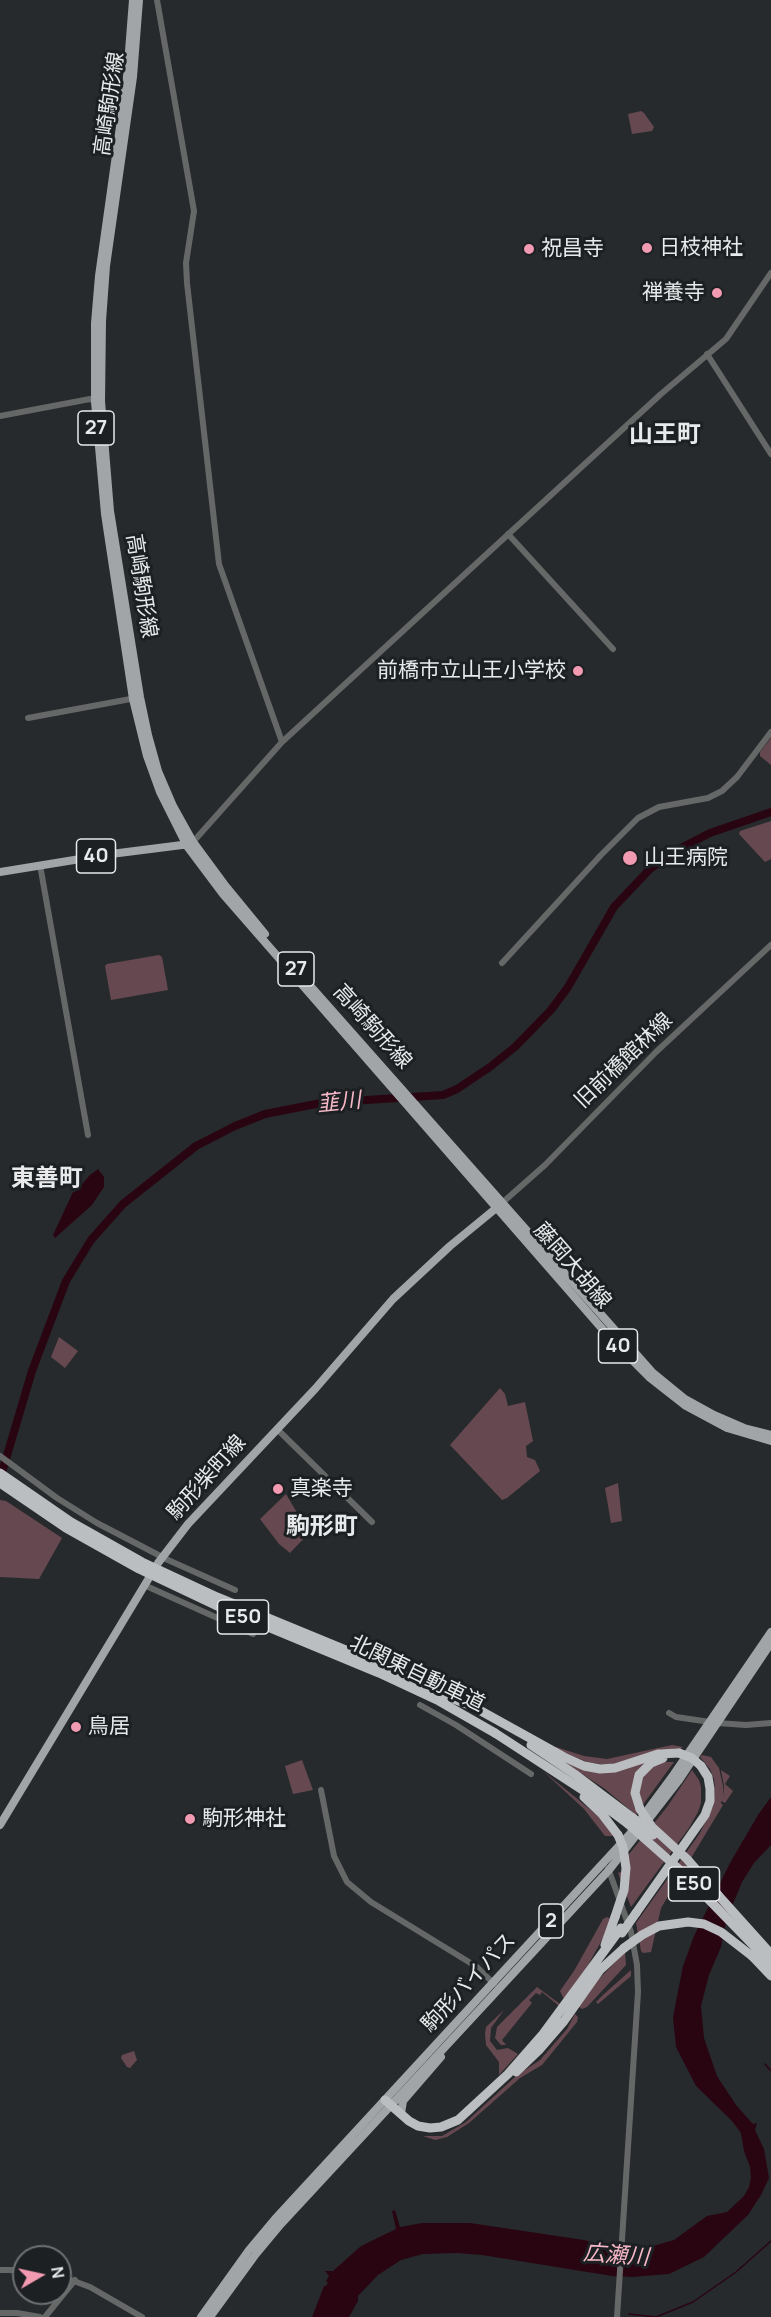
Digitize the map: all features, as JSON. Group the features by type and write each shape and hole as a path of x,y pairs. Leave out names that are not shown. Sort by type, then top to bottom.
{"highway":[{"name":"北関東自動車道","path":"0,1473 71,1522 108,1544 177,1579 373,1661 472,1706 630,1821 718,1895 755,1948 771,1954"},
{"name":"北関東自動車道","path":"0,1483 66,1528 139,1569 214,1605 389,1677 545,1758"},
{"path":"388,2104 406,2125 421,2132 436,2134 451,2130 483,2104 539,2050 564,2021 600,1970 622,1931 694,1824 702,1810 706,1796 699,1767 678,1755 664,1752 623,1766 600,1768 545,1758"},
{"path":"678,1755 656,1760 643,1771 635,1787 636,1799 652,1827 687,1859 718,1895"},
{"path":"545,1758 602,1814 618,1835 623,1847 626,1868 624,1890 603,1950"},
{"name":"北関東自動車道","path":"630,1821 771,1966"},
{"path":"600,1970 624,1948 659,1926 676,1922 693,1922 710,1926 755,1948 771,1976"},
{"path":"388,2104 414,2124 430,2128 441,2127 458,2120 508,2074 534,2045 559,2014 603,1950 622,1931"}],"main road":[{"name":"高崎駒形線","path":"133,0 127,77 99,276 95,323 105,514 137,698 153,774 168,810 223,894 499,1205"},
{"name":"高崎駒形線","path":"98,402 104,291 133,76 139,0"},
{"name":"40","path":"0,872 130,851 190,844"},
{"name":"駒形柴町線","path":"0,1826 144,1585 188,1524 315,1389 393,1299 499,1205"},
{"name":"藤岡大胡線","path":"499,1205 660,1379 686,1399 714,1415 744,1428 771,1435"},
{"name":"藤岡大胡線","path":"499,1205 612,1340 666,1392 711,1420 740,1433 771,1441"},
{"name":"2","path":"756,1653 771,1626"},
{"name":"駒形バイパス","path":"210,2317 262,2246 388,2104 651,1818 771,1632"},
{"name":"駒形バイパス","path":"713,1722 770,1646"},
{"name":"駒形バイパス","path":"201,2317 249,2250 275,2219 456,2034 496,1986"},
{"path":"401,2113 402,2101 431,2070 456,2034"}],"street":[{"path":"157,0 194,211 186,275 219,564 282,742"},
{"path":"190,844 282,742 508,534 726,339 771,273"},
{"path":"707,354 771,454"},
{"path":"0,416 90,399 98,402"},
{"path":"508,534 613,649"},
{"path":"28,718 137,698"},
{"path":"502,963 638,818 659,807 708,798 722,790 736,777 771,732"},
{"path":"40,865 88,1135"},
{"name":"旧前橋館林線","path":"499,1205 545,1165 656,1052 771,945"},
{"path":"277,1429 372,1522"},
{"path":"1,1456 81,1513 163,1557 235,1590"},
{"path":"144,1585 253,1634"},
{"path":"420,1705 456,1725 531,1774"},
{"path":"669,1713 672,1717 713,1722 746,1725 771,1723"},
{"path":"321,1790 334,1856 347,1882 370,1902 477,1967 496,1986"},
{"path":"607,1866 631,1932 638,1978 616,2317"},
{"path":"72,2279 108,2296 142,2317"},
{"path":"45,2317 75,2280"},
{"path":"0,2313 40,2317"}],"shaded area":[{"path":"641,111 654,127 652,131 632,134 628,114"},
{"path":"771,738 771,765 760,756 760,752"},
{"path":"771,821 771,859 765,862 739,834 740,831"},
{"path":"159,955 162,957 168,990 111,1000 105,966 107,964"},
{"path":"59,1337 78,1351 65,1368 51,1357"},
{"path":"500,1388 505,1394 508,1406 525,1402 533,1441 526,1446 527,1457 535,1460 540,1471 502,1500 450,1445"},
{"path":"618,1483 622,1521 611,1523 605,1488"},
{"path":"286,1494 309,1533 290,1553 279,1544 260,1519"},
{"path":"0,1500 6,1501 62,1538 39,1579 0,1577"},
{"path":"672,1745 683,1747 661,1749 616,1764 606,1765 587,1762 555,1749 556,1747 584,1756 607,1759"},
{"path":"702,1755 711,1757 719,1768 723,1797 724,1786 721,1770 730,1776 725,1784 733,1791 725,1803 721,1801 723,1805 661,1908 651,1952 643,1953 636,1923 700,1833 713,1806 714,1779 710,1769 700,1757"},
{"path":"302,1760 313,1790 293,1794 285,1766"},
{"path":"649,1760 639,1772 636,1815 605,1789 564,1762 587,1769"},
{"path":"660,1762 674,1762 642,1806 639,1793 641,1780 646,1772"},
{"path":"542,1770 603,1820 615,1836 605,1836 584,1809"},
{"path":"692,1770 701,1787 701,1803 698,1812 689,1828 631,1907 618,1873 623,1871 621,1864 667,1807"},
{"path":"607,1917 612,1919 608,1929 588,1965 564,1999 560,1991 603,1919"},
{"path":"625,1952 626,1965 587,2007 582,2009 579,2007 598,1980"},
{"path":"631,1970 631,1976 598,2004 596,2002 604,1994"},
{"path":"537,1987 560,2004 559,2006 542,1992 540,1995 536,1993 529,2000 532,2003 502,2040 506,2045 501,2045 495,2038 497,2027"},
{"path":"504,2010 491,2028 490,2041 497,2050 508,2048 518,2054 499,2075 499,2062 486,2045 485,2034 486,2027"},
{"path":"575,2014 578,2017 577,2022 542,2065 520,2078 469,2123 447,2137 435,2140 423,2136 442,2136 466,2122 516,2076 540,2060 567,2029"},
{"path":"134,2051 137,2060 130,2068 127,2067 121,2058 122,2055"}],"water":[{"path":"98,1169 104,1177 104,1187 92,1205 55,1238 53,1235 73,1192"},
{"name":"広瀬川","path":"771,1797 771,1845 754,1863 742,1882 726,1921 721,1947 709,1975 701,2006 704,2038 717,2076 736,2105 753,2124 757,2123 755,2130 764,2149 769,2178 748,2215 704,2257 669,2274 612,2276 482,2255 423,2254 401,2260 378,2275 358,2296 358,2301 349,2317 312,2317 324,2286 328,2283 326,2281 329,2276 325,2271 333,2271 361,2246 396,2229 392,2211 395,2210 400,2227 422,2223 470,2223 584,2240 632,2252 674,2240 707,2216 727,2212 744,2196 751,2178 741,2133 696,2086 676,2047 673,2017 683,1966 694,1936 730,1863"}],"waterway":[{"name":"韮川","path":"0,1479 32,1371 66,1281 91,1240 123,1204 196,1146 265,1114 321,1103 443,1095 457,1089 515,1047 551,1010 568,987 614,907 650,869 677,850 710,833 771,812"},
{"path":"765,2064 771,2071"},
{"path":"629,2314 656,2317 693,2302 736,2272 771,2241"}],"place":[{"name":"日枝神社","path":"647,248"},
{"name":"祝昌寺","path":"529,249"},
{"name":"禅養寺","path":"717,293"},
{"name":"前橋市立山王小学校","path":"578,671"},
{"name":"山王病院","path":"630,858"},
{"name":"真楽寺","path":"278,1489"},
{"name":"鳥居","path":"76,1727"},
{"name":"駒形神社","path":"190,1819"}],"district":[{"name":"山王町","path":"665,435"},
{"name":"東善町","path":"47,1179"},
{"name":"駒形町","path":"322,1527"}]}
